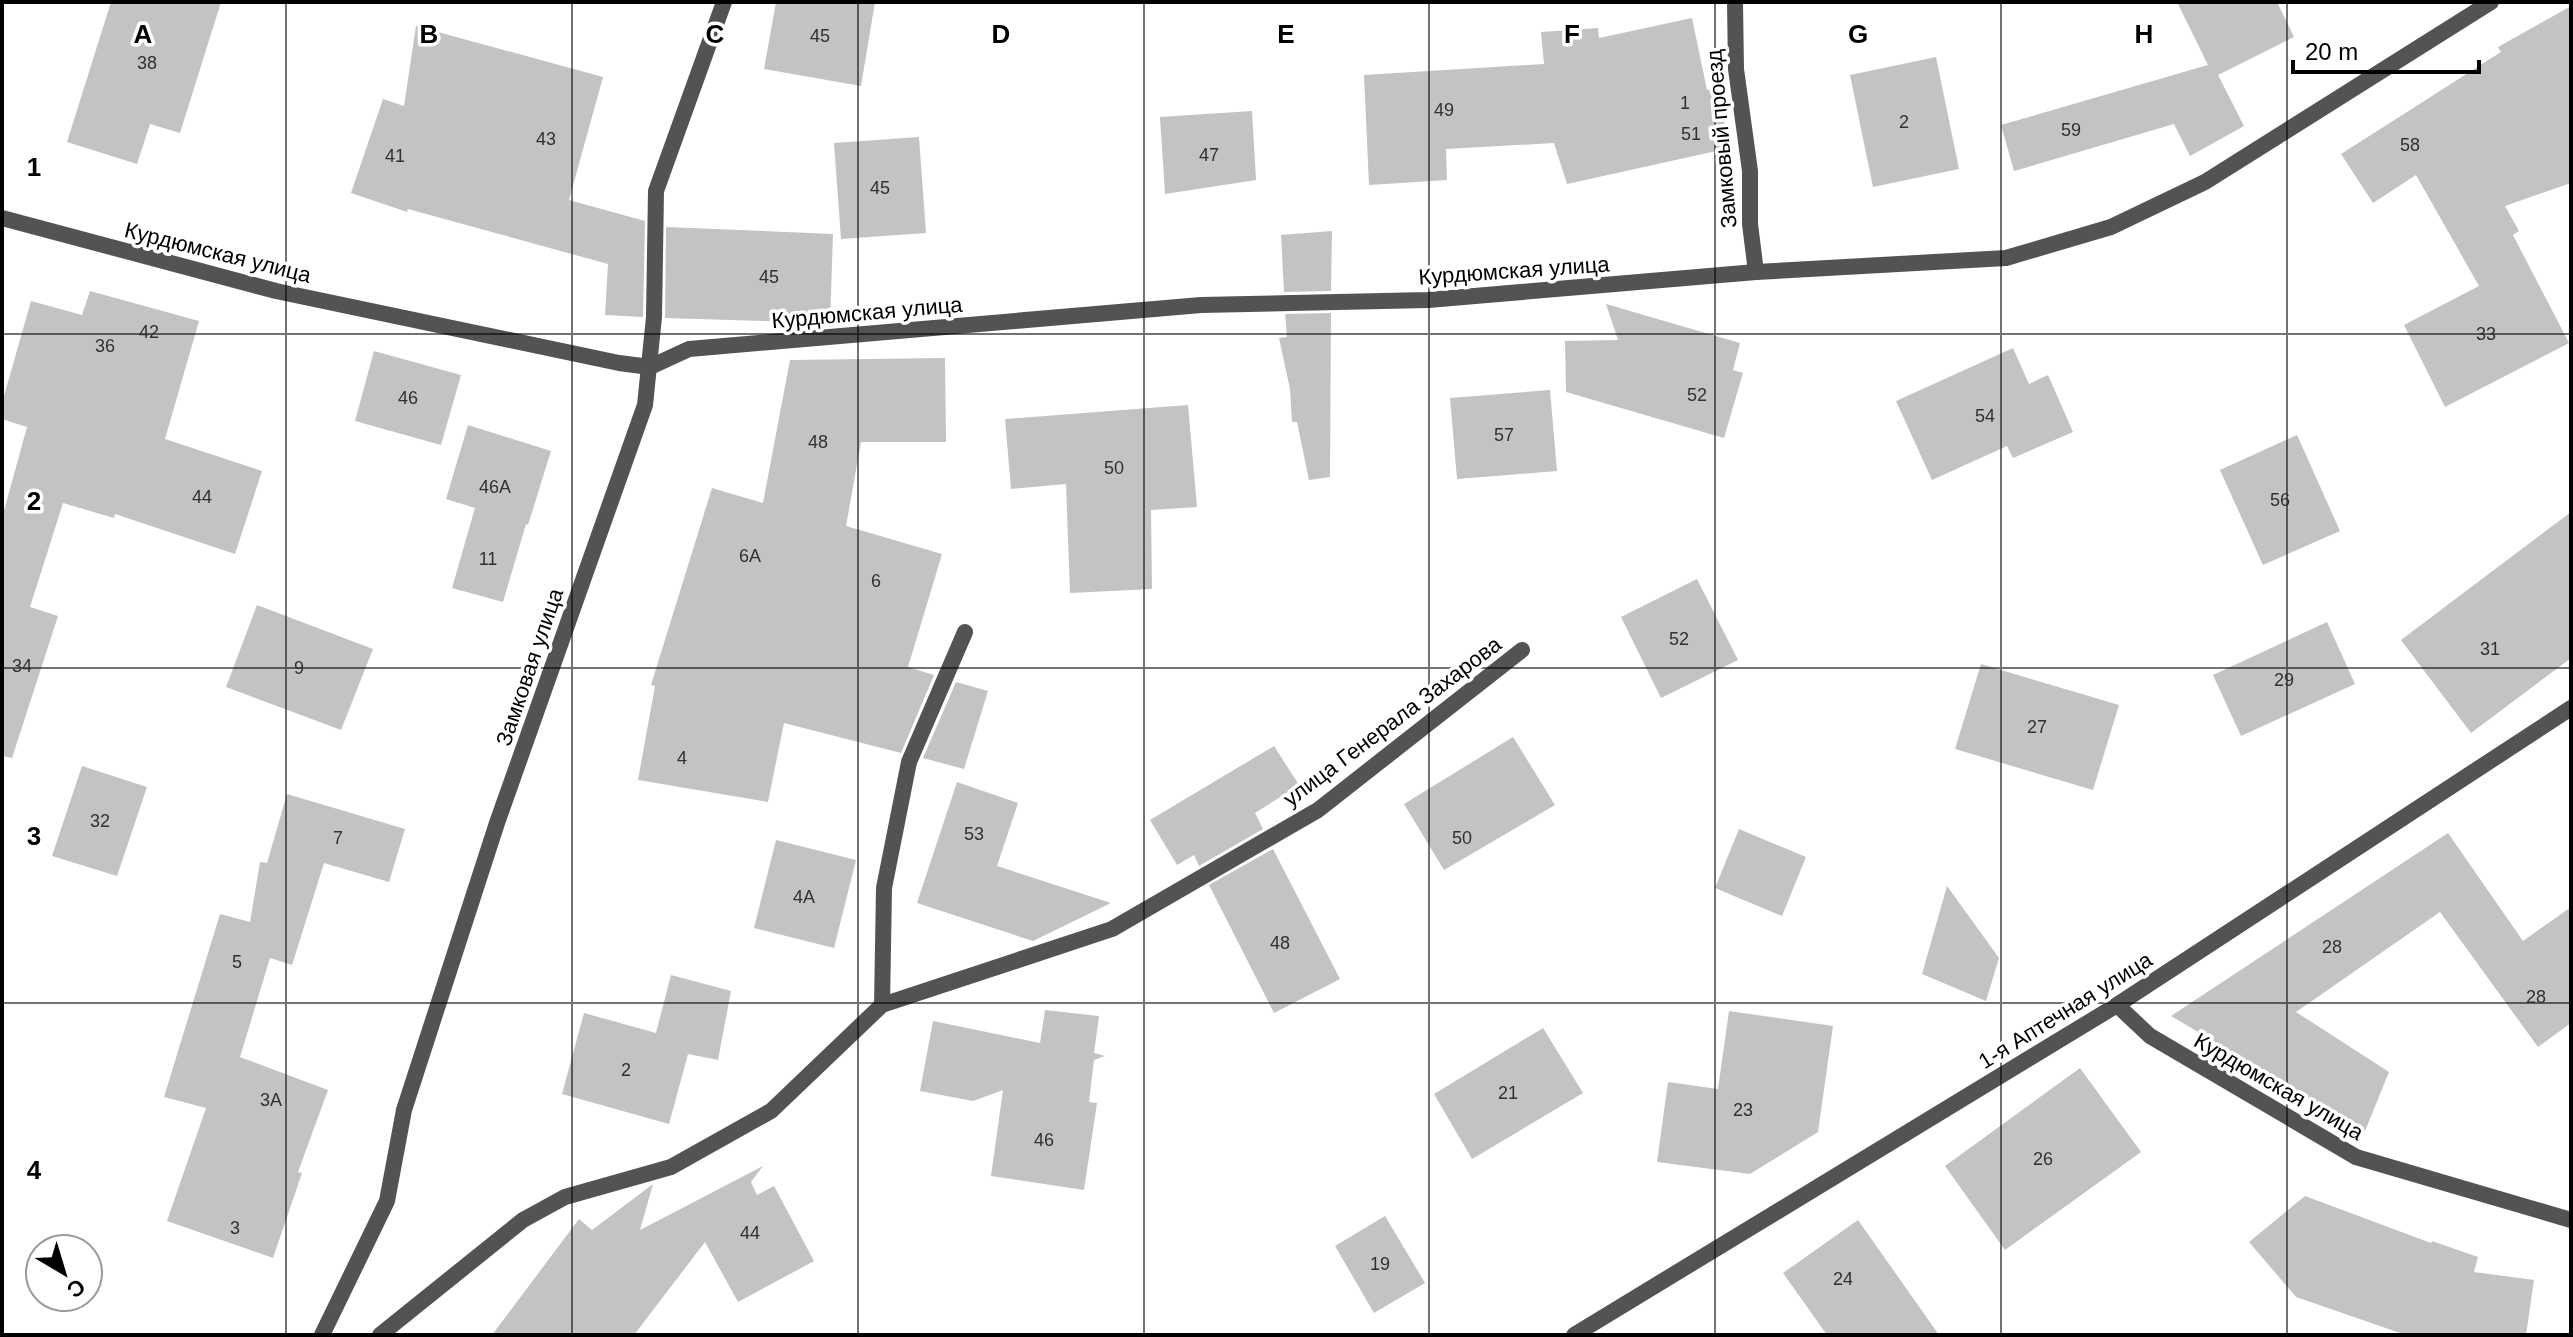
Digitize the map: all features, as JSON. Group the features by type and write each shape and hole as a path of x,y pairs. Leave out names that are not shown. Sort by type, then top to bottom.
{"street":[{"name":"Замковая улица","path":"322,1335 387,1201 404,1110 497,823 645,405 654,317 656,191 724,2"},
{"name":"Замковый проезд","path":"1735,2 1736,69 1750,171 1750,224 1756,272"},
{"path":"1756,272 2006,258 2111,227 2205,182 2491,2"},
{"name":"Курдюмская улица","path":"2,218 276,291 650,367 689,349 1170,307 1428,300 1756,272"},
{"path":"882,1005 884,888 909,762 965,632"},
{"name":"улица Генерала Захарова","path":"380,1335 523,1220 565,1197 671,1167 771,1111 882,1005 1112,929 1318,810 1522,650"},
{"name":"1-я Аптечная улица","path":"1574,1335 2117,1005 2571,708"},
{"name":"Курдюмская улица","path":"2117,1005 2150,1036 2356,1157 2571,1220"}],"building":[{"path":"111,2 221,2 180,133 150,124 137,164 67,142"},
{"path":"776,2 875,2 861,86 764,69"},
{"path":"2177,2 2277,2 2294,37 2218,75 2244,126 2190,156 2174,124 2014,171 2001,125 2208,65"},
{"path":"2571,6 2571,183 2505,206 2519,231 2513,235 2569,343 2445,407 2404,325 2479,286 2416,175 2373,203 2341,154 2501,52 2498,47"},
{"path":"1692,18 1707,90 1717,88 1730,148 1567,184 1554,143 1446,149 1447,180 1369,185 1364,75 1544,64 1541,32 1598,28 1599,38"},
{"path":"416,26 603,77 569,200 645,221 643,317 605,315 608,264 408,209 407,212 351,193 383,99 404,106"},
{"path":"1936,57 1959,169 1873,187 1850,75"},
{"path":"1252,111 1256,180 1165,194 1160,117"},
{"path":"919,137 926,233 841,239 834,143"},
{"path":"666,227 833,234 830,323 665,318"},
{"path":"1332,231 1331,291 1284,292 1281,235"},
{"path":"90,291 199,321 165,439 262,471 235,554 115,514 114,518 63,503 30,607 58,616 12,758 2,756 2,518 27,427 2,419 2,403 31,301 82,315"},
{"path":"1606,304 1740,343 1733,370 1743,373 1724,438 1566,392 1565,341 1618,340"},
{"path":"1331,313 1330,477 1309,480 1297,422 1292,422 1290,389 1279,338 1287,337 1285,314"},
{"path":"2013,348 2029,384 2048,375 2073,432 2013,458 2007,446 1932,480 1896,401"},
{"path":"374,351 461,375 441,445 355,421"},
{"path":"945,358 946,442 861,442 846,526 942,554 908,667 934,675 901,753 784,723 768,802 638,780 655,686 651,685 712,488 763,503 790,360"},
{"path":"1550,390 1557,471 1457,479 1450,398"},
{"path":"1188,405 1197,507 1151,510 1152,589 1070,593 1066,484 1011,489 1005,419"},
{"path":"468,425 551,451 503,602 452,588 475,508 446,499"},
{"path":"2297,435 2340,531 2263,565 2220,470"},
{"path":"2571,512 2571,658 2471,733 2401,640"},
{"path":"1697,579 1738,660 1661,698 1621,617"},
{"path":"257,605 373,649 341,730 226,687"},
{"path":"2327,622 2355,684 2241,736 2213,675"},
{"path":"1981,664 2119,705 2093,790 1955,749"},
{"path":"956,682 988,691 964,769 923,758"},
{"path":"1513,737 1555,805 1444,870 1404,804"},
{"path":"1274,746 1299,785 1255,813 1263,829 1199,866 1194,855 1177,865 1150,820"},
{"path":"82,766 147,787 117,876 52,856"},
{"path":"957,782 1018,803 997,866 1111,903 1033,941 917,903"},
{"path":"287,794 405,829 389,882 324,863 292,965 270,958 240,1057 328,1090 298,1172 302,1173 273,1258 167,1221 206,1108 164,1097 220,914 250,922 260,862 267,863"},
{"path":"1739,829 1806,857 1782,916 1715,888"},
{"path":"2448,833 2523,941 2571,907 2571,1023 2538,1047 2440,912 2296,1012 2389,1072 2365,1131 2171,1016"},
{"path":"776,840 856,860 834,948 754,928"},
{"path":"1273,849 1340,979 1274,1013 1209,885"},
{"path":"1947,886 1999,958 1986,1001 1922,974"},
{"path":"671,975 731,991 718,1060 688,1054 669,1124 562,1094 584,1013 656,1033"},
{"path":"1045,1010 1099,1016 1094,1053 1105,1056 1094,1060 1089,1102 1097,1103 1084,1190 991,1176 1003,1090 973,1101 920,1091 933,1021 1040,1043"},
{"path":"1729,1011 1833,1026 1818,1132 1750,1174 1657,1162 1668,1082 1718,1089"},
{"path":"1543,1028 1583,1093 1472,1159 1434,1094"},
{"path":"2080,1068 2141,1152 2005,1250 1945,1166"},
{"path":"763,1166 751,1182 757,1195 774,1186 814,1261 738,1302 705,1242 634,1335 492,1335 579,1219 592,1230 653,1184 640,1230"},
{"path":"2305,1196 2431,1243 2478,1257 2474,1272 2534,1280 2526,1335 2406,1335 2296,1297 2249,1242"},
{"path":"1385,1216 1425,1283 1374,1313 1335,1246"},
{"path":"1858,1220 1939,1335 1827,1335 1783,1273"}]}
